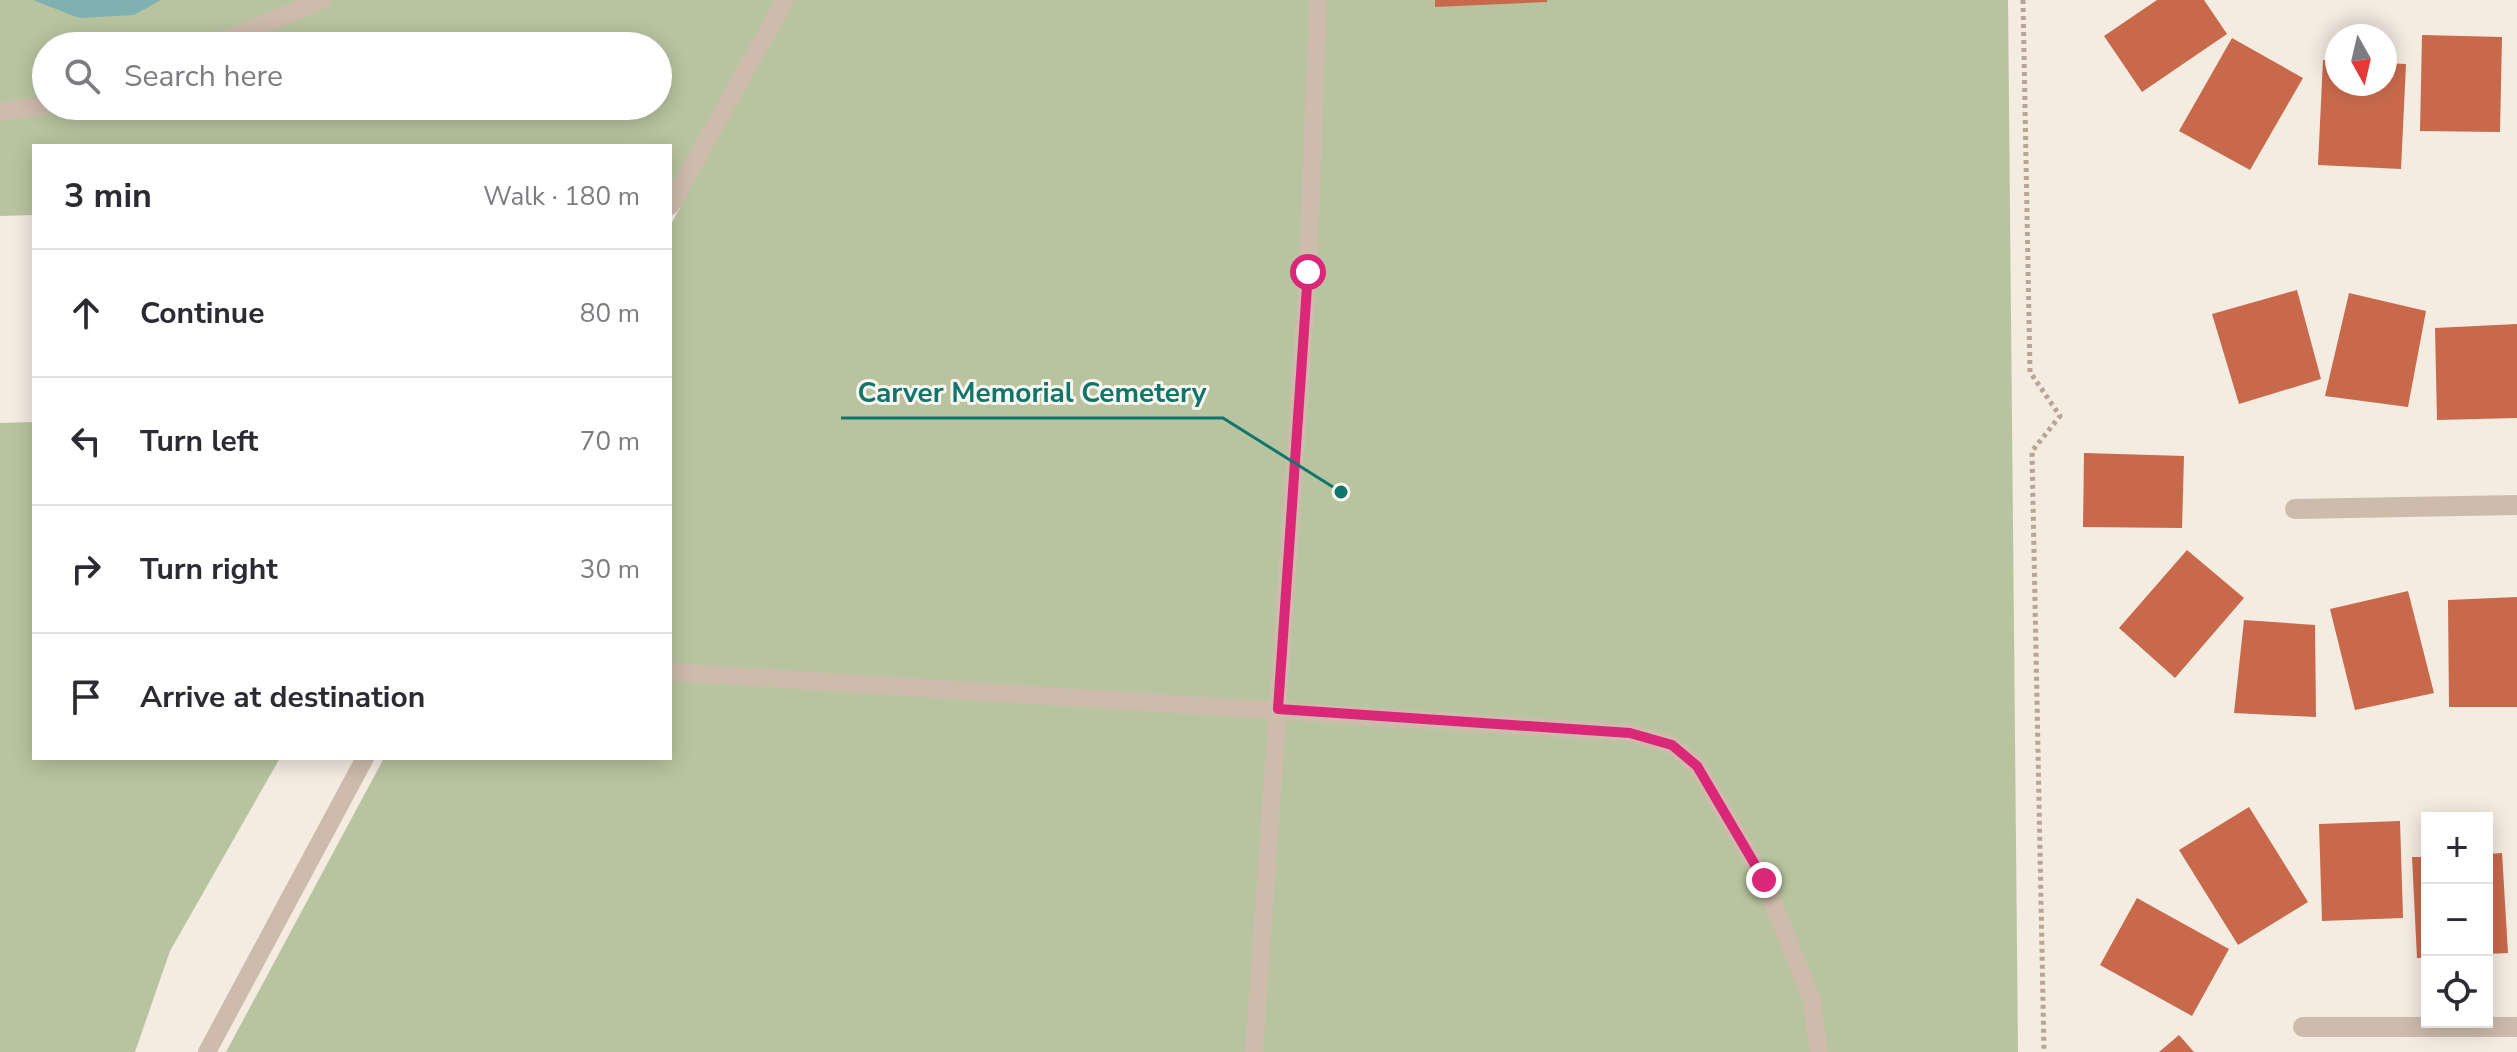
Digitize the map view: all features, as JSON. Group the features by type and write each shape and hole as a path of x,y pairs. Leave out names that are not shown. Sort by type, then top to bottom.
{"street":[{"path":"2295,509 2517,505"},
{"path":"2303,1027 2517,1027"}],"lane":[{"path":"244,32 322,0"},
{"path":"672,202 785,0"},
{"path":"1254,1052 1308,272 1318,0"},
{"path":"0,112 32,107"},
{"path":"672,672 1630,733 1672,745 1697,766 1764,880 1812,1000 1819,1052"},
{"path":"207,1052 364,760"}],"path":[{"path":"2023,0 2030,372 2060,416 2032,451 2044,1052"}],"green space":[{"path":"0,0 2008,0 2018,1052 226,1052 383,760 672,760 672,222 680,208 672,207 672,144 32,144 32,215 0,216"},
{"path":"32,422 32,760 279,760 170,951 135,1052 0,1052 0,423"}],"water":[{"path":"33,0 161,0 134,15 79,18"}],"building":[{"path":"1435,0 1547,0 1547,2 1435,7"},
{"path":"2157,0 2204,0 2227,34 2142,92 2104,36"},
{"path":"2422,35 2502,37 2500,132 2420,131"},
{"path":"2232,38 2303,78 2250,170 2179,131"},
{"path":"2323,60 2325,96 2397,96 2397,64 2406,64 2401,169 2318,165"},
{"path":"2297,290 2321,379 2239,404 2212,314"},
{"path":"2349,293 2426,311 2408,407 2325,396"},
{"path":"2517,324 2517,418 2437,420 2435,328"},
{"path":"2084,453 2184,456 2182,528 2083,527"},
{"path":"2187,550 2244,598 2175,678 2119,628"},
{"path":"2408,591 2434,693 2355,710 2330,609"},
{"path":"2517,597 2517,707 2449,707 2448,600"},
{"path":"2244,620 2315,625 2316,717 2234,713"},
{"path":"2249,807 2308,902 2238,945 2179,850"},
{"path":"2400,821 2403,918 2322,921 2319,824"},
{"path":"2502,853 2508,953 2493,954 2493,854"},
{"path":"2412,857 2421,857 2421,958 2417,958"},
{"path":"2137,898 2229,949 2192,1016 2100,965"},
{"path":"2179,1035 2194,1052 2159,1052"}],"place":[{"name":"Carver Memorial Cemetery","path":"1341,492"}],"route":[{"path":"1308,272 1278,709 1630,733 1672,745 1697,766 1764,880"}]}
